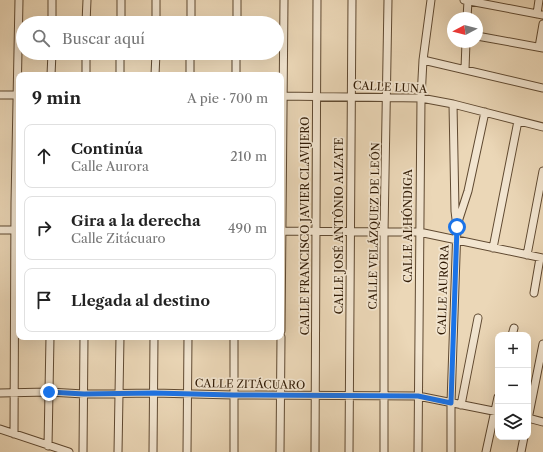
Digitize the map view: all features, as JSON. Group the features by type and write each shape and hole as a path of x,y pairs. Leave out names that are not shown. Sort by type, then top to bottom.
{"street":[{"path":"19,0 19,16"},
{"path":"52,0 52,16"},
{"path":"86,16 87,0"},
{"path":"121,0 121,16"},
{"path":"156,0 156,16"},
{"path":"191,0 191,16"},
{"path":"237,0 237,16"},
{"path":"284,0 284,16"},
{"name":"CALLE FRANCISCO JAVIER CLAVIJERO","path":"315,452 317,0"},
{"name":"CALLE JOSÉ ANTÔNIO ALZATE","path":"348,452 350,395 352,0"},
{"name":"CALLE VELÁZQUEZ DE LEÓN","path":"384,452 384,233 388,0"},
{"name":"CALLE ALHÓNDIGA","path":"418,452 421,98 423,60 431,0"},
{"path":"467,12 466,0 540,15 539,0"},
{"path":"483,37 541,47 543,24"},
{"path":"465,69 466,48"},
{"path":"18,60 18,72"},
{"path":"51,72 52,60"},
{"path":"86,60 86,72"},
{"path":"120,60 120,72"},
{"path":"155,72 156,60"},
{"path":"190,60 190,72"},
{"path":"236,60 236,72"},
{"path":"282,72 283,60"},
{"path":"423,60 543,88"},
{"path":"0,95 16,95"},
{"name":"CALLE LUNA","path":"284,96 421,98 453,104 543,127"},
{"name":"CALLE AURORA","path":"452,452 451,403 457,227 455,211 453,104"},
{"path":"457,227 468,191 485,112"},
{"path":"493,248 518,121"},
{"path":"527,255 543,171"},
{"path":"0,230 16,230"},
{"path":"284,231 384,233 419,232 542,258 534,293"},
{"path":"14,434 16,284"},
{"path":"461,405 478,318"},
{"path":"48,446 50,340"},
{"path":"83,452 84,340"},
{"path":"118,452 120,340"},
{"path":"153,452 154,340"},
{"path":"187,452 188,340"},
{"path":"234,340 234,452"},
{"path":"280,452 281,340"},
{"path":"531,404 543,344"},
{"name":"CALLE ZITÁCUARO","path":"0,393 49,392 84,394 154,393 280,396 418,396 495,412"},
{"path":"486,452 495,416"},
{"path":"531,420 543,422"},
{"path":"0,429 69,452"},
{"path":"521,452 523,440"}],"route":[{"path":"49,392 84,394 154,393 418,396 451,403 457,227"}]}
